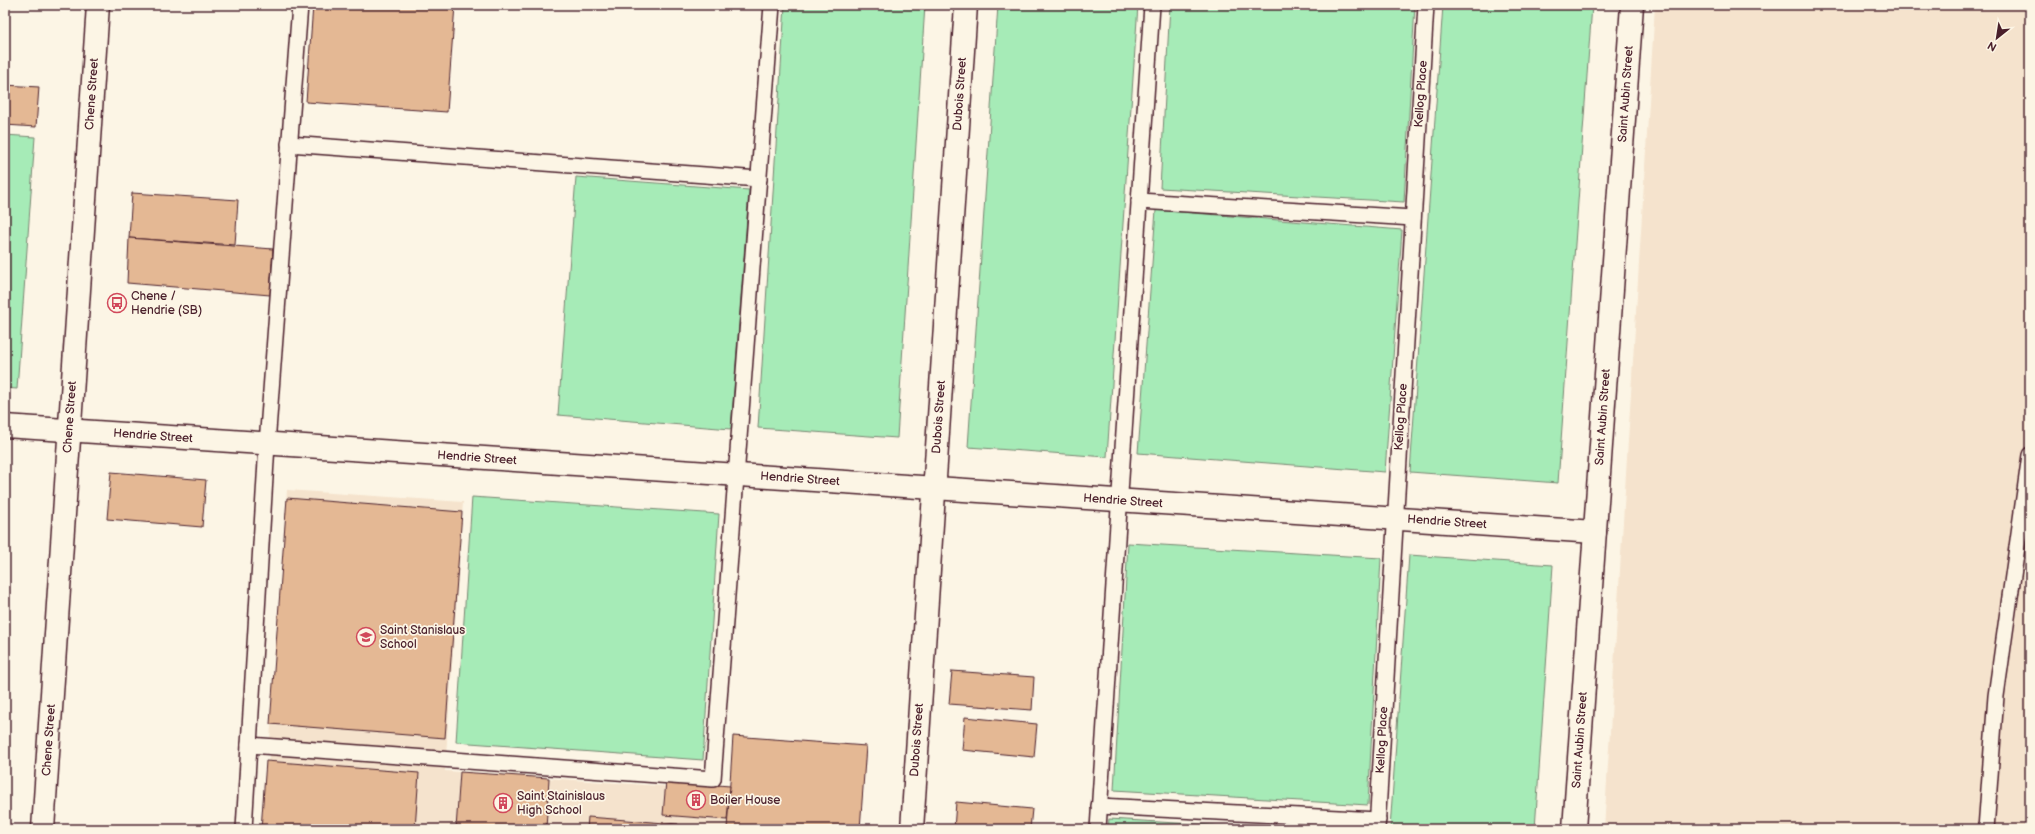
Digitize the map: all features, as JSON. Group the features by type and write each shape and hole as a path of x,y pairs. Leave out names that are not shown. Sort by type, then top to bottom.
{"street":[{"name":"Chene Street","path":"43,829 98,5"},
{"name":"Dubois Street","path":"912,829 966,5"},
{"name":"Saint Aubin Street","path":"1574,829 1632,5"},
{"name":"Hendrie Street","path":"5,426 1595,532"}],"lane":[{"path":"244,829 267,444 300,5"},
{"path":"249,745 713,779 760,179 772,5"},
{"path":"1098,829 1152,5"},
{"name":"Kellog Place","path":"1377,824 1394,519 1426,5"},
{"path":"289,144 760,179"},
{"path":"1139,201 1413,218"},
{"path":"1986,829 1996,696 2030,455"},
{"path":"1099,806 1377,824"}],"shaded area":[{"path":"1655,5 2030,5 2030,829 1604,829"},
{"name":"Saint Stanislaus School","path":"287,490 463,502 445,771 733,791 731,829 264,829"}],"green space":[{"path":"785,5 925,5 897,438 758,428"},
{"path":"998,5 1138,5 1107,457 968,447"},
{"path":"1170,5 1415,5 1404,202 1160,188"},
{"path":"1443,5 1592,5 1558,483 1410,472"},
{"path":"5,135 35,137 17,389 5,388"},
{"path":"576,177 749,190 731,429 558,415"},
{"path":"1156,210 1402,230 1385,472 1138,453"},
{"path":"472,497 719,514 703,760 456,742"},
{"path":"1128,543 1381,558 1368,805 1114,790"},
{"path":"1409,555 1553,565 1535,829 1390,829"},
{"path":"1109,819 1277,829 1108,829"}],"building":[{"path":"313,5 455,5 447,112 306,102"},
{"path":"5,85 39,87 36,127 5,125"},
{"path":"132,193 238,200 235,245 129,238"},
{"path":"129,238 273,249 270,295 127,283"},
{"path":"111,472 206,480 202,527 107,519"},
{"path":"287,498 462,512 445,738 270,724"},
{"path":"952,671 1034,677 1032,710 949,704"},
{"path":"965,717 1037,724 1034,757 962,750"},
{"path":"733,736 866,746 860,829 727,829"},
{"path":"266,761 419,773 415,829 261,829"},
{"name":"Saint Stainislaus High School","path":"460,772 549,778 546,829 456,829"},
{"name":"Boiler House","path":"666,781 730,786 727,820 663,815"},
{"path":"956,802 1032,809 1030,829 954,829"},
{"path":"588,817 678,824 677,829 587,829"}],"place":[{"name":"Chene / Hendrie (SB)","path":"117,303"},
{"name":"Saint Stanislaus School","path":"366,637"},
{"name":"Boiler House","path":"696,800"},
{"name":"Saint Stainislaus High School","path":"503,803"}]}
